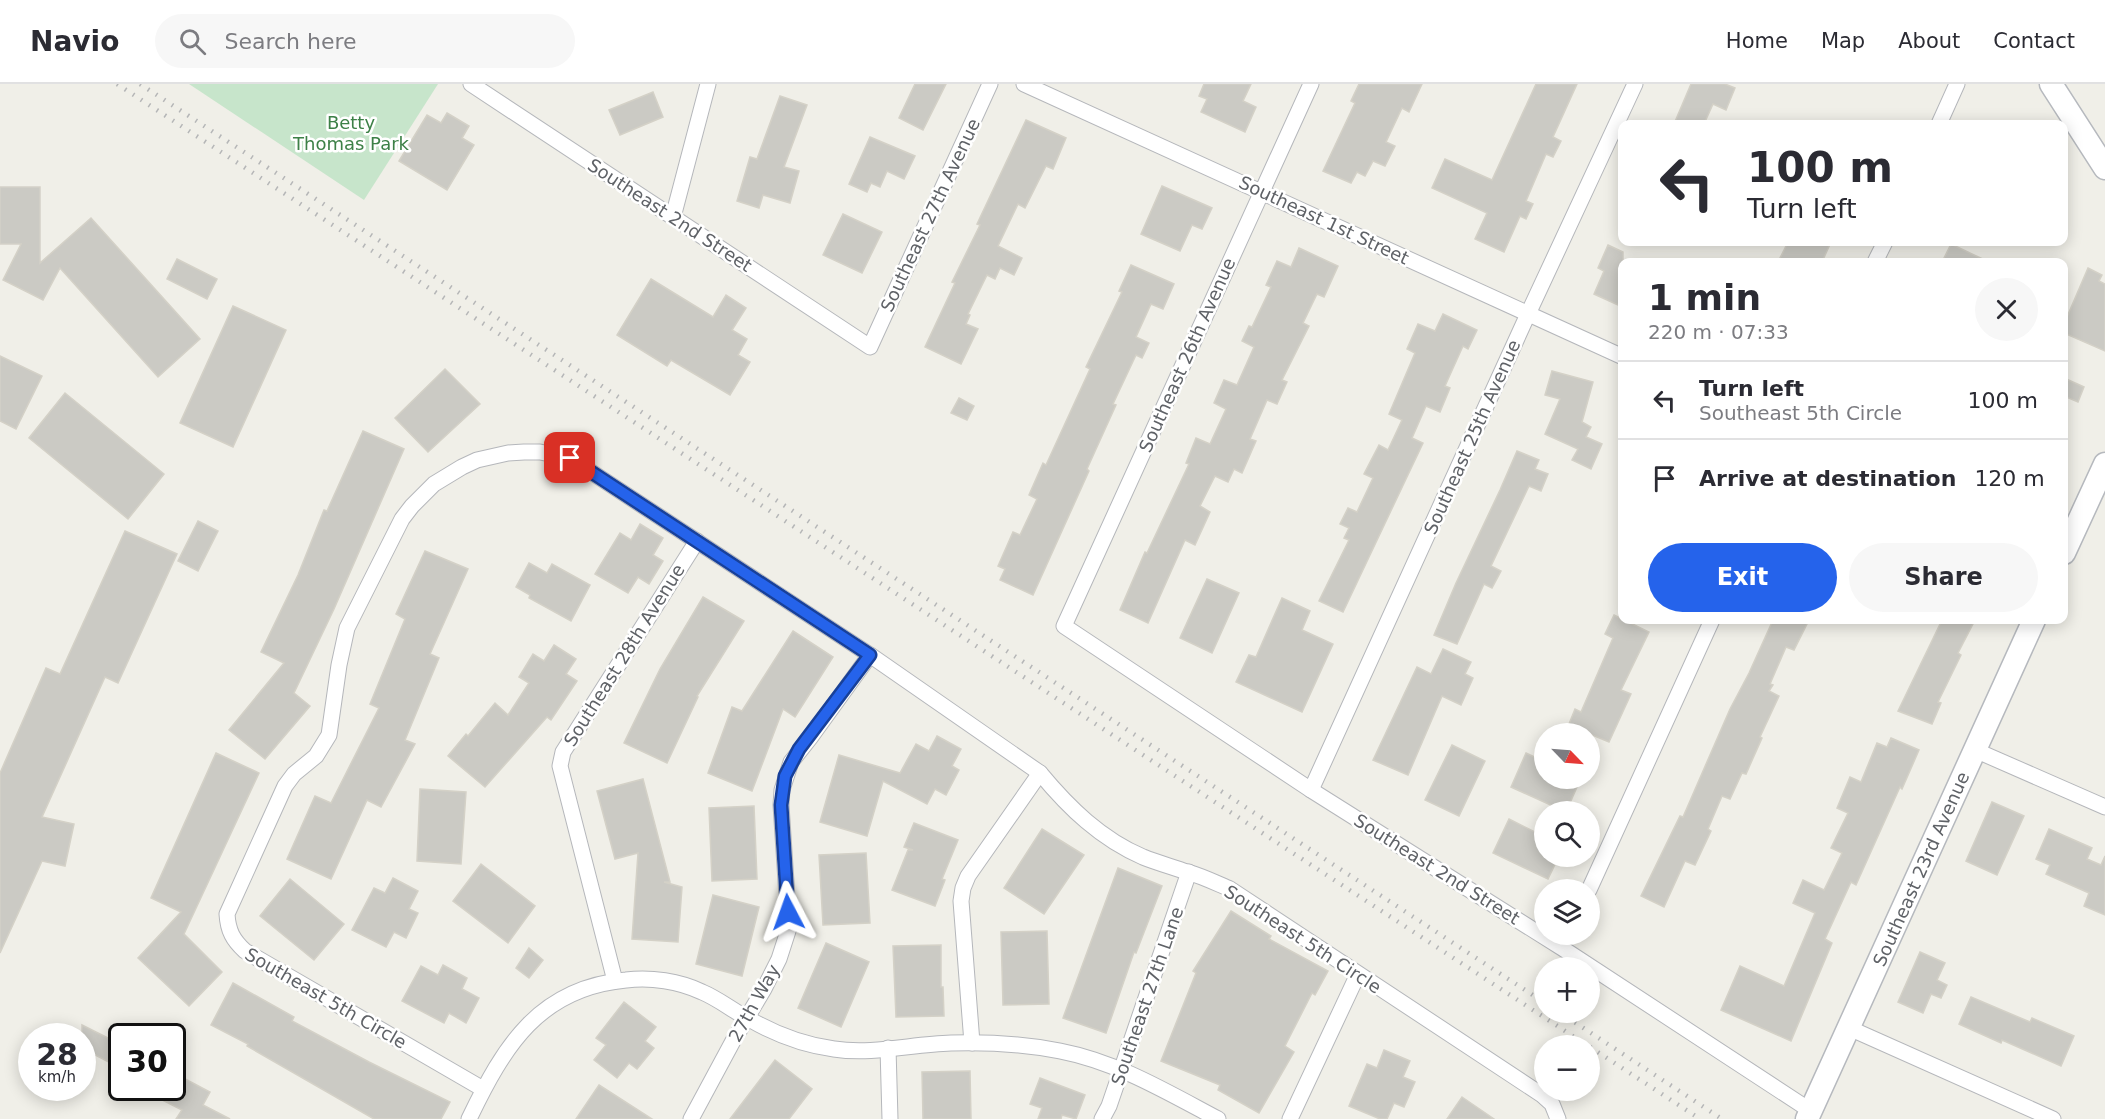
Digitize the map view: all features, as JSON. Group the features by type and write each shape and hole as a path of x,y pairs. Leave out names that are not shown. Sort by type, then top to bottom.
{"street":[{"path":"673,217 708,84"},
{"name":"Southeast 27th Avenue","path":"870,347 990,84"},
{"name":"Southeast 1st Street","path":"1024,84 1618,355"},
{"name":"Southeast 26th Avenue","path":"1064,626 1311,84"},
{"name":"Southeast 25th Avenue","path":"1618,120 1635,84"},
{"path":"1941,120 1958,84"},
{"path":"2051,84 2105,168"},
{"name":"Southeast 2nd Street","path":"474,85 870,347"},
{"name":"Southeast 25th Avenue","path":"1311,790 1618,121"},
{"name":"Southeast 5th Circle","path":"483,1089 245,951 234,942 228,929 227,914 285,786 294,774 316,756 329,735 347,628 402,519 411,506 434,484 462,466 500,454 540,452 570,458 870,655 1040,773 1086,822 1113,841 1142,856 1230,889 1542,1095 1552,1104 1558,1119"},
{"path":"2068,543 2105,464"},
{"name":"Southeast 28th Avenue","path":"615,981 560,766 563,752 697,541"},
{"path":"1594,879 1710,624"},
{"name":"Southeast 23rd Avenue","path":"1809,1115 2032,624"},
{"name":"Southeast 2nd Street","path":"1064,626 1311,790 1534,923"},
{"name":"27th Way","path":"692,1119 764,989 779,959 789,928 781,805 785,776 799,749 870,655"},
{"path":"1975,750 2105,807"},
{"path":"972,1043 961,901 963,888 968,876 1040,773"},
{"name":"Southeast 27th Lane","path":"1102,1119 1109,1106 1189,872"},
{"name":"Southeast 2nd Street","path":"1571,945 1809,1115"},
{"path":"1290,1119 1358,974"},
{"path":"469,1119 483,1089 510,1047 529,1024 549,1006 573,993 615,981 646,979 700,990 775,1033 805,1044 836,1050 867,1051 936,1043 1004,1044 1059,1050 1147,1081 1218,1119"},
{"path":"1849,1028 2053,1119"},
{"path":"888,1048 890,1119"}],"green space":[{"name":"Betty Thomas Park","path":"189,84 438,84 364,200"}],"building":[{"path":"915,84 946,84 923,130 899,118"},
{"path":"1204,84 1251,84 1243,101 1256,107 1245,132 1201,112 1207,99 1199,96"},
{"path":"1359,84 1422,84 1409,112 1402,108 1386,142 1395,146 1385,166 1373,161 1365,176 1357,172 1351,183 1323,171 1355,103 1351,101"},
{"path":"1536,84 1577,84 1553,137 1561,141 1553,157 1546,154 1526,201 1533,204 1526,219 1520,216 1504,252 1475,239 1487,213 1432,188 1445,159 1492,180"},
{"path":"1691,84 1725,84 1735,88 1726,110 1713,104 1706,120 1676,120"},
{"path":"653,92 663,117 620,135 609,110"},
{"path":"780,96 807,105 784,167 799,171 790,203 763,195 759,208 737,201 750,157 757,159"},
{"path":"447,113 469,126 462,138 474,145 447,190 399,161 427,115 441,123"},
{"path":"1026,120 1066,138 1053,169 1046,166 1025,208 1018,204 998,246 1022,258 1014,275 1000,268 995,279 987,275 968,314 970,315 966,324 978,329 961,364 925,347 955,283 952,282 980,225 977,224"},
{"path":"870,137 915,156 904,179 887,171 880,187 871,183 867,192 849,184"},
{"path":"1162,186 1212,208 1202,229 1192,225 1180,251 1141,234"},
{"path":"0,187 40,187 40,263 91,218 200,339 158,377 60,268 43,300 3,280 21,244 0,244"},
{"path":"843,214 882,232 862,273 823,255"},
{"path":"1608,245 1623,252 1623,258 1618,258 1618,305 1594,294 1604,271 1598,268"},
{"path":"1786,246 1829,246 1824,258 1780,258"},
{"path":"1950,246 1955,246 1981,258 1944,258"},
{"path":"1299,248 1338,266 1324,297 1317,294 1303,323 1309,326 1282,380 1287,382 1277,404 1267,400 1250,439 1256,441 1242,473 1234,469 1228,482 1215,476 1200,506 1210,512 1195,545 1185,540 1148,623 1120,610 1145,552 1147,553 1189,464 1186,463 1196,438 1210,444 1226,409 1214,403 1224,380 1237,385 1254,347 1242,341 1249,326 1252,327 1271,287 1266,285 1277,261 1291,267"},
{"path":"177,259 217,279 207,299 167,279"},
{"path":"1131,265 1174,284 1163,309 1151,304 1136,337 1149,343 1142,358 1136,355 1113,404 1116,405 1087,469 1089,471 1033,595 1000,580 1005,569 998,566 1013,532 1020,535 1037,499 1029,495 1043,463 1046,465 1090,369 1086,367 1122,292 1119,291"},
{"path":"2088,268 2102,275 2099,281 2105,284 2105,351 2068,335 2068,315"},
{"path":"651,279 713,317 726,295 746,308 732,330 747,339 738,355 750,362 730,395 671,360 667,366 617,335"},
{"path":"233,306 286,330 233,447 180,423"},
{"path":"1443,314 1477,330 1468,349 1463,346 1445,386 1450,388 1440,412 1426,406 1412,438 1423,443 1343,612 1319,601 1349,540 1344,538 1349,528 1340,524 1348,508 1357,512 1373,478 1364,474 1379,445 1388,450 1402,420 1389,414 1415,353 1407,349 1418,324 1435,331"},
{"path":"0,356 42,376 16,429 0,421"},
{"path":"445,369 480,404 428,452 395,418"},
{"path":"1552,371 1593,382 1582,422 1591,427 1586,437 1602,444 1591,469 1572,460 1578,449 1545,434 1560,399 1545,395"},
{"path":"2068,380 2084,387 2078,402 2068,398"},
{"path":"65,393 164,474 128,519 29,438"},
{"path":"959,398 974,406 967,420 951,413"},
{"path":"363,431 404,449 334,609 294,693 310,706 265,759 229,730 284,663 261,652 298,575 324,510 327,511"},
{"path":"1517,451 1539,460 1535,469 1548,474 1541,491 1529,486 1491,566 1501,571 1492,588 1484,584 1457,644 1434,635"},
{"path":"198,521 218,531 198,571 178,561"},
{"path":"640,524 663,538 653,555 663,561 649,584 638,577 628,593 595,574 620,533 631,540"},
{"path":"125,531 177,554 118,683 105,677 42,817 74,824 65,866 42,861 0,953 0,773 46,668 60,674"},
{"path":"425,551 468,569 430,654 439,658 405,740 415,744 381,807 367,800 331,879 287,859 315,796 331,803 379,708 370,704 405,619 396,614"},
{"path":"529,563 547,573 552,564 590,585 571,621 529,598 530,595 516,587"},
{"path":"1207,579 1239,593 1212,653 1180,638"},
{"path":"703,597 744,621 697,696 667,763 624,743 660,669"},
{"path":"1282,598 1310,611 1302,630 1333,644 1302,712 1236,682 1249,655 1256,657"},
{"path":"1614,615 1618,617 1618,624 1633,624 1649,632 1621,690 1631,694 1609,742 1600,738 1600,723 1569,723 1575,709 1581,712 1613,638 1605,634"},
{"path":"1771,624 1807,624 1794,650 1786,647 1770,684 1773,685 1769,691 1779,696 1746,774 1742,773 1730,799 1722,796 1708,829 1711,831 1695,865 1685,861 1664,907 1641,896 1680,816 1683,817 1730,709"},
{"path":"1940,624 1973,624 1958,653 1961,655 1938,702 1941,703 1932,724 1898,711"},
{"path":"793,631 833,657 795,717 783,709 752,791 708,773 732,707 742,711"},
{"path":"554,645 576,659 566,674 577,681 551,720 547,717 485,787 448,756 495,703 508,715 529,683 519,677 533,654 544,661"},
{"path":"1443,649 1471,662 1465,674 1473,678 1461,705 1442,696 1408,775 1373,760 1417,667 1431,674"},
{"path":"937,736 961,749 952,766 959,770 946,795 935,789 927,804 883,781 867,836 820,822 839,755 900,773 916,744 929,751"},
{"path":"1891,738 1919,750 1856,885 1851,882 1825,939 1832,943 1791,1041 1721,1010 1740,966 1784,986 1815,913 1793,903 1803,880 1824,890 1842,853 1831,848 1848,813 1837,808 1850,777 1861,782 1877,743 1887,747"},
{"path":"1452,745 1485,761 1459,816 1425,800"},
{"path":"216,753 259,773 184,934 222,972 189,1006 138,958 181,912 151,898"},
{"path":"1526,753 1534,757 1534,789 1576,789 1571,801 1542,801 1511,787"},
{"path":"643,779 670,882 664,882 682,887 678,942 632,939 638,853 615,859 597,791"},
{"path":"420,789 466,792 461,864 417,861"},
{"path":"1992,802 2024,816 1997,875 1966,861"},
{"path":"754,806 757,879 712,881 709,808"},
{"path":"1509,819 1534,832 1534,867 1554,867 1548,879 1493,853"},
{"path":"914,823 958,840 942,879 945,880 935,906 892,890 908,850 913,850 904,847"},
{"path":"1042,829 1084,855 1044,914 1004,888"},
{"path":"2049,829 2092,848 2087,859 2101,865 2105,856 2105,915 2084,906 2089,893 2046,874 2050,865 2036,859"},
{"path":"866,853 870,923 823,925 819,855"},
{"path":"481,864 535,906 508,943 453,901"},
{"path":"1118,868 1162,886 1136,953 1134,952 1106,1033 1063,1018"},
{"path":"393,878 418,891 409,909 418,913 406,938 394,932 386,947 352,930 374,888 385,893"},
{"path":"290,879 344,924 314,960 260,916"},
{"path":"713,895 759,907 742,976 696,964"},
{"path":"1231,911 1271,936 1269,939 1328,971 1315,995 1312,993 1285,1046 1294,1052 1259,1113 1218,1090 1220,1085 1161,1061 1196,973 1193,971"},
{"path":"1047,931 1049,1004 1003,1005 1001,932"},
{"path":"826,943 869,962 841,1027 798,1008"},
{"path":"941,945 944,1016 896,1017 893,946"},
{"path":"529,948 543,960 529,978 516,968"},
{"path":"1920,952 1945,963 1937,980 1947,985 1941,998 1931,994 1923,1013 1898,1002"},
{"path":"443,965 467,978 462,989 479,998 466,1023 449,1013 444,1023 402,1001 421,966 438,975"},
{"path":"233,983 294,1017 292,1021 450,1102 441,1119 374,1119 247,1046 248,1044 211,1025"},
{"path":"1971,997 2030,1022 2032,1018 2074,1036 2061,1066 1959,1024"},
{"path":"624,1002 656,1027 645,1041 654,1048 637,1069 629,1063 617,1078 594,1060 606,1045 596,1038"},
{"path":"96,1032 108,1038 108,1062 96,1055"},
{"path":"1384,1050 1410,1061 1403,1077 1415,1082 1404,1107 1394,1103 1387,1119 1380,1119 1349,1106 1367,1064 1377,1068"},
{"path":"775,1060 812,1089 789,1119 730,1119"},
{"path":"970,1071 971,1119 923,1119 922,1072"},
{"path":"1040,1078 1085,1095 1076,1119 1062,1115 1061,1119 1038,1119 1042,1108 1030,1104"},
{"path":"186,1079 210,1092 203,1105 230,1119 176,1119 182,1110 164,1101 186,1101"},
{"path":"599,1085 652,1119 576,1119"},
{"path":"1462,1097 1494,1119 1447,1119"}],"railway":[{"path":"117,84 1571,1035"},
{"path":"140,84 1534,996"},
{"path":"1576,1023 1722,1119"},
{"path":"1600,1054 1700,1119"}],"route":[{"path":"570,458 870,655 810,738 799,749 785,776 781,805 788,912"}]}
